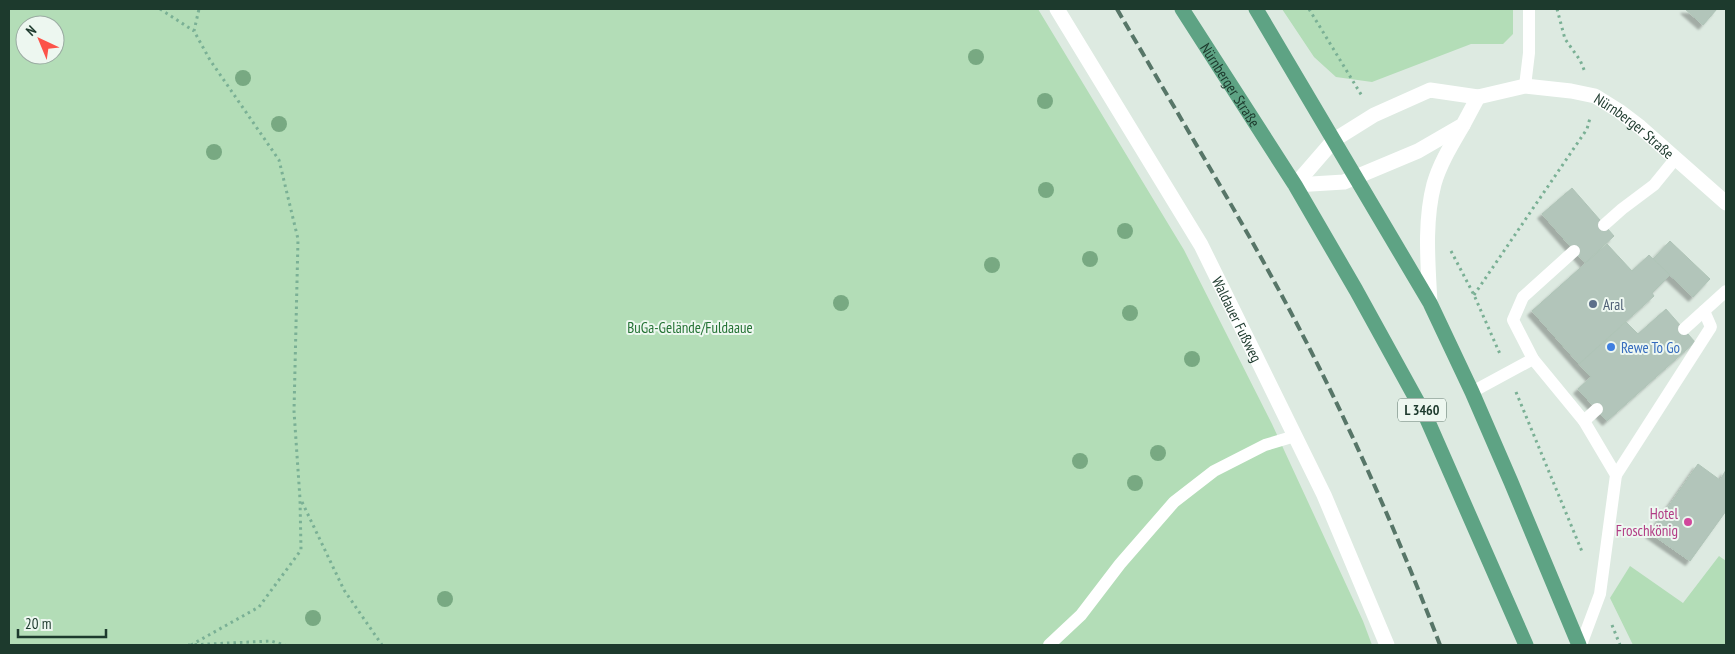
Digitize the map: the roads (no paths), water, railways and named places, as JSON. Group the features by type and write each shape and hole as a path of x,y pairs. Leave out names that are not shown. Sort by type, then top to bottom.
{"main road":[{"name":"Nürnberger Straße","path":"1182,9 1294,185"},
{"path":"1256,9 1430,303 1472,392 1580,645"},
{"name":"L 3460","path":"1294,185 1356,290 1426,417 1526,645"}],"street":[{"name":"Waldauer Fußweg","path":"1057,9 1201,245 1324,495 1387,645"},
{"name":"Nürnberger Straße","path":"1294,185 1334,140 1374,115 1430,90 1478,97 1525,86 1571,91 1595,96 1619,112 1676,158 1726,203"},
{"path":"1430,303 1429,211 1435,183 1445,157 1478,97"},
{"path":"1294,185 1344,182 1418,151 1463,124"}],"lane":[{"path":"1525,86 1529,53 1529,9"},
{"path":"1604,225 1654,185 1676,158"},
{"path":"1574,251 1523,297 1514,320 1533,359 1584,421 1616,475"},
{"path":"1684,329 1726,291"},
{"path":"1580,645 1600,594 1616,475 1712,327 1704,311"},
{"path":"1472,392 1533,359"},
{"path":"1584,421 1597,409"},
{"path":"1049,645 1081,615 1120,564 1174,502 1214,471 1264,445 1295,436"}],"railway":[{"path":"1117,9 1247,232 1309,348 1369,474 1406,559 1440,645"}],"place":[{"name":"Aral","path":"1593,304"},
{"name":"Rewe To Go","path":"1611,347"},
{"name":"Hotel Froschkönig","path":"1688,522"}],"park label":[{"name":"BuGa-Gelände/Fuldaaue","path":"690,327"}]}
